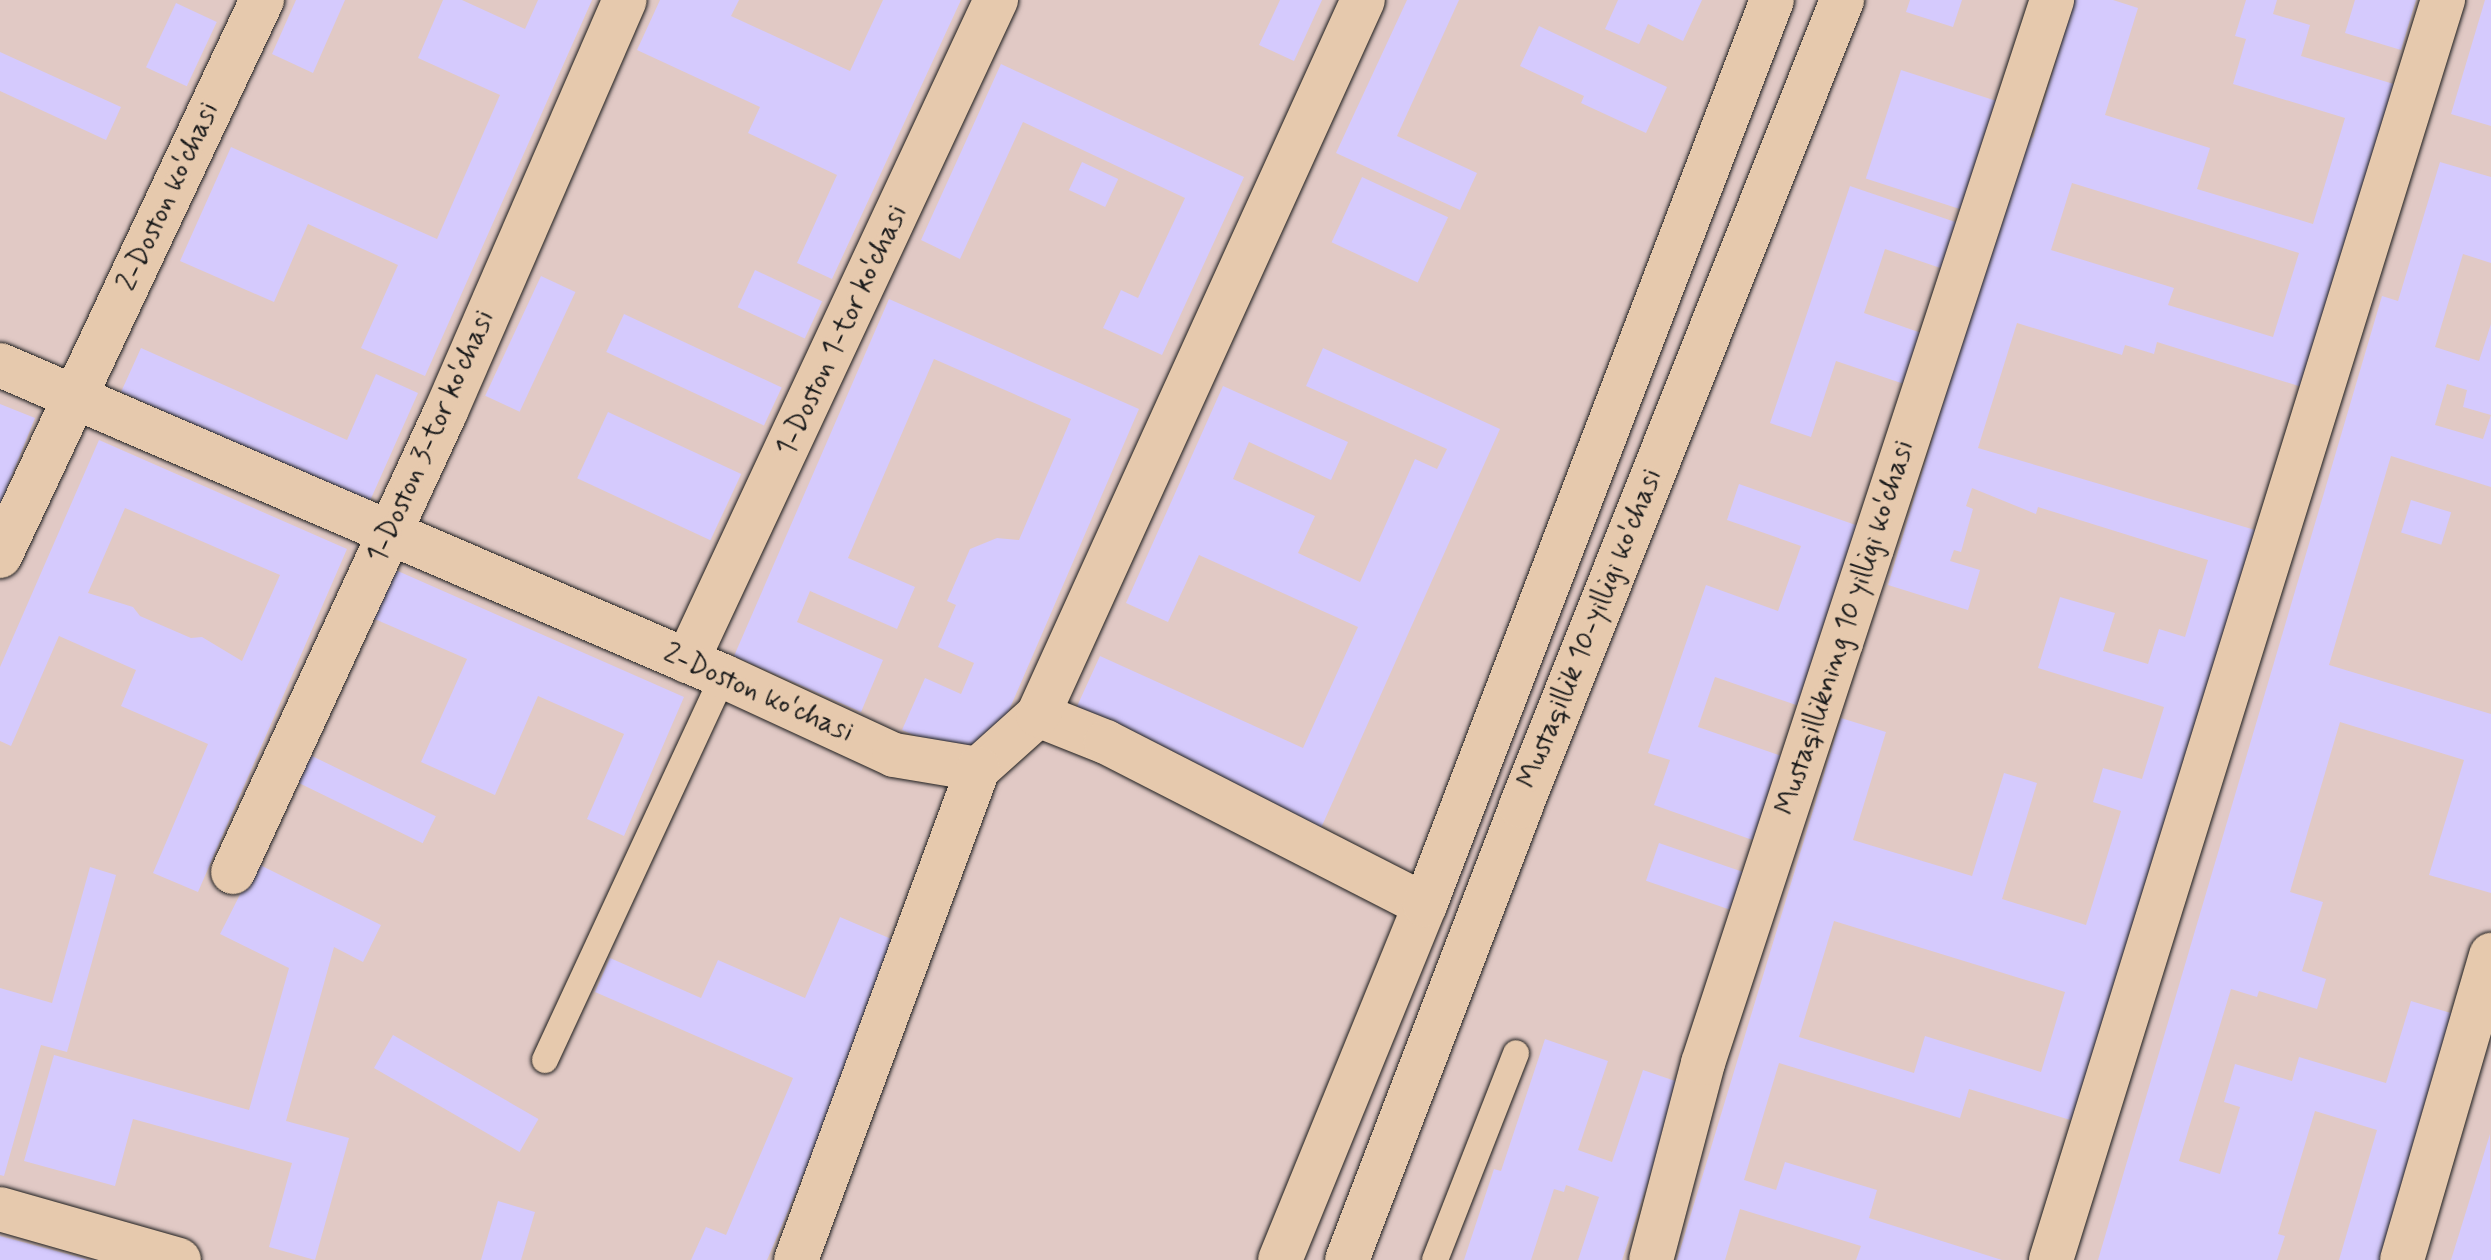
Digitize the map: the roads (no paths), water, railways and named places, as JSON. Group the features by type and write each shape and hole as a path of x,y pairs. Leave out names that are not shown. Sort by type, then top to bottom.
{"street":[{"name":"2-Doston koʻchasi","path":"0,556 262,0"},
{"name":"1-Doston 3-tor koʻchasi","path":"233,872 388,535 625,0"},
{"name":"1-Doston 1-tor koʻchasi","path":"705,668 996,0"},
{"path":"796,1260 978,769 1038,715 1363,0"},
{"name":"Mustaqillik 10-yilligi ko'chasi","path":"1280,1260 1425,905 1772,0"},
{"name":"Mustaqillik 10-yilligi ko'chasi","path":"1347,1260 1842,0"},
{"name":"Mustaqillikning 10 yilligi koʻchasi","path":"1651,1260 1703,1063 2052,0"},
{"path":"2051,1260 2443,0"},
{"name":"2-Doston koʻchasi","path":"0,365 76,394 388,535 705,668 894,755 978,769"},
{"path":"1038,715 1106,742 1425,905 1467,950"},
{"path":"2402,1260 2491,955"},
{"path":"0,1209 179,1260"}],"lane":[{"path":"545,1060 705,668"},
{"path":"1435,1260 1516,1053"}]}
